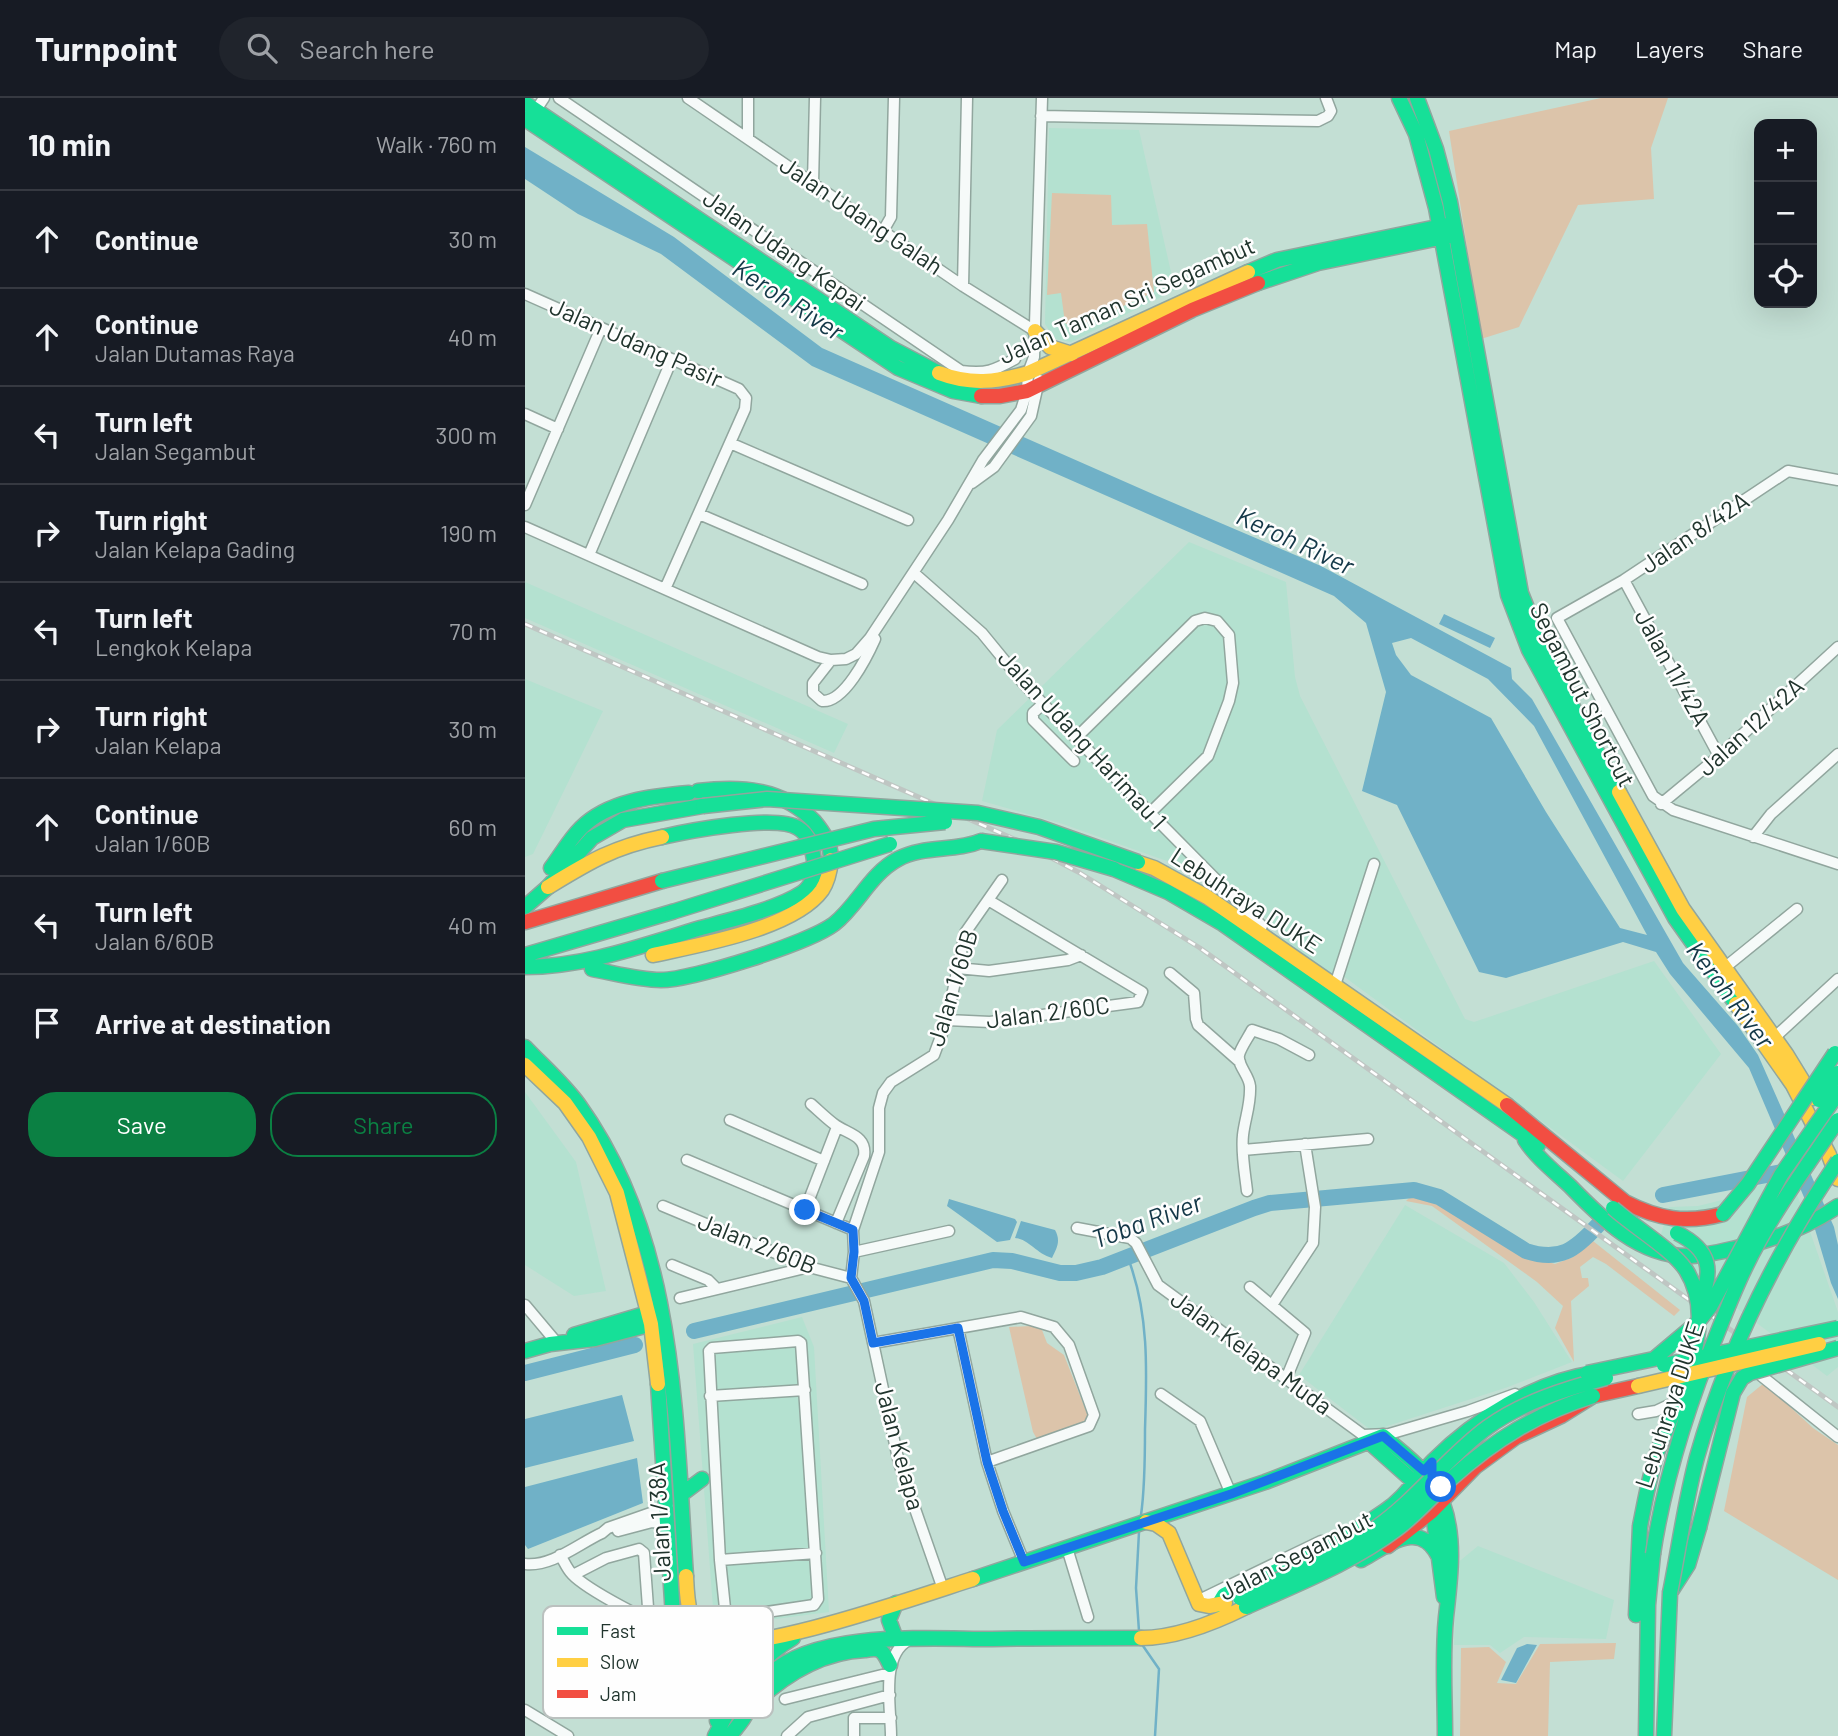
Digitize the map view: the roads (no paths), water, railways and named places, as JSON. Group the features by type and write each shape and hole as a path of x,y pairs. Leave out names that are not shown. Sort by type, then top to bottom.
{"main road":[{"name":"Segambut Shortcut","path":"1399,98 1416,134 1434,199 1448,231 1450,277 1508,595 1518,625 1588,761 1675,918 1793,1085 1829,1155 1838,1179"},
{"name":"Segambut Shortcut","path":"1417,98 1438,150 1448,231 1521,593 1530,619 1581,722 1683,909 1723,969 1775,1037 1801,1077 1838,1145"},
{"name":"Jalan Taman Sri Segambut","path":"532,110 606,155 891,348 949,378 985,383 1006,381 1034,366 1072,354 1210,288 1277,260 1448,231"},
{"name":"Jalan Taman Sri Segambut","path":"532,110 651,201 898,368 936,385 971,396 1000,396 1034,388 1091,358 1254,284 1408,238"},
{"path":"1434,199 1430,211 1408,238 1435,251 1442,258 1450,277"},
{"path":"1035,331 1050,347 1072,354"},
{"path":"525,892 548,873 572,838 599,814 628,803 694,792 747,788 777,796 811,820 828,842 831,860 829,878 820,894 803,909 761,926 670,951 595,963 525,969"},
{"path":"525,907 548,887 592,838 623,820 693,807 767,799 978,813 1010,819 1064,835 1138,862"},
{"name":"Lebuhraya DUKE","path":"525,922 662,881 899,825 946,822 989,824 1059,839 1154,868 1207,897 1506,1104 1615,1202"},
{"path":"548,887 601,855 657,836 762,823 783,823 799,828 811,842 816,868 812,881 803,892 755,913 595,963"},
{"name":"Lebuhraya DUKE","path":"525,955 890,844 918,838 951,835 1056,852 1144,881 1196,908 1547,1151 1615,1202"},
{"path":"595,963 628,976 661,980 679,978 751,959 813,936 834,924 883,869 899,859 931,848 981,841"},
{"path":"525,1046 569,1090 594,1124 617,1163 643,1233 657,1316"},
{"path":"1723,1214 1748,1184 1837,1051"},
{"path":"525,1065 565,1104 600,1157 617,1193 642,1283 657,1316"},
{"path":"1615,1202 1673,1221 1693,1221 1723,1214 1740,1205 1755,1191 1838,1073"},
{"path":"1218,1605 1224,1595 1389,1508 1473,1426 1519,1399 1587,1373 1645,1363 1660,1356 1698,1322 1710,1307 1781,1175 1838,1093"},
{"name":"Lebuhraya DUKE","path":"1646,1736 1648,1605 1658,1518 1665,1483 1685,1416 1742,1273 1767,1227 1838,1120"},
{"path":"1521,1133 1529,1146 1618,1230 1641,1245 1664,1254 1706,1255 1779,1237 1806,1227 1838,1206"},
{"name":"Lebuhraya DUKE","path":"1664,1736 1670,1593 1696,1458 1739,1339 1766,1280 1838,1161"},
{"path":"1615,1202 1644,1223 1690,1238 1705,1257 1710,1279 1705,1293 1676,1340"},
{"path":"1615,1202 1639,1231 1668,1250 1687,1271 1695,1286 1700,1317 1696,1344 1657,1454 1640,1526 1635,1604 1637,1624 1647,1649"},
{"path":"624,1325 636,1303 642,1283"},
{"path":"525,1351 554,1343 595,1339 624,1325 657,1316"},
{"name":"Jalan 1/38A","path":"657,1316 657,1363 673,1606"},
{"name":"Jalan 1/38A","path":"657,1316 672,1363 688,1606"},
{"path":"624,1325 641,1336 652,1349 657,1363"},
{"name":"Jalan Segambut","path":"773,1671 782,1664 815,1650 842,1643 1152,1638 1211,1624 1243,1602 1375,1529 1408,1504 1470,1443 1514,1411 1563,1390 1838,1328"},
{"name":"Jalan Segambut","path":"1169,1533 1198,1602 1218,1605 1243,1602 1344,1561 1389,1536 1417,1514 1471,1460 1515,1427 1546,1411 1593,1396 1838,1341"},
{"path":"1670,1593 1688,1564 1737,1385 1750,1373 1838,1348"},
{"path":"1587,1373 1664,1366"},
{"path":"1383,1548 1443,1502 1475,1467 1516,1437 1570,1411 1593,1396"},
{"path":"662,1433 679,1481 675,1515 669,1534"},
{"path":"773,1650 823,1624 943,1589 1231,1494 1372,1438 1432,1476 1437,1484 1455,1489"},
{"path":"1423,1472 1443,1502 1451,1554 1451,1586 1446,1609 1445,1736"},
{"path":"1423,1472 1441,1562 1446,1609"},
{"path":"679,1481 709,1479"},
{"path":"679,1481 709,1479"},
{"path":"1146,1522 1156,1524 1169,1533 1174,1517 1181,1510"},
{"path":"1349,1531 1373,1524 1386,1525 1389,1540 1383,1548"},
{"path":"1211,1624 1215,1626 1235,1619 1411,1537 1426,1539 1434,1547 1441,1562"},
{"path":"1186,1632 1197,1620 1198,1602"},
{"path":"896,1603 889,1620 902,1640"},
{"name":"Jalan 1/38A","path":"773,1636 823,1624"},
{"path":"773,1686 813,1662 872,1649 883,1651 890,1669"},
{"path":"715,1736 718,1718"},
{"path":"715,1736 724,1718"},
{"path":"730,1736 744,1718"}],"street":[{"name":"Jalan Udang Kepai","path":"559,98 961,371 983,373 999,370 1016,359"},
{"name":"Jalan Udang Galah","path":"688,98 963,286 1035,331"},
{"path":"748,98 748,139"},
{"path":"813,183 815,98"},
{"path":"883,231 891,217 894,98"},
{"path":"963,286 967,98"},
{"path":"971,484 994,467 1026,413 1034,388 1042,98"},
{"path":"1041,116 1318,121 1328,116 1328,103"},
{"path":"797,284 808,266"},
{"name":"Jalan Udang Pasir","path":"525,294 739,389 746,398 745,409 666,589"},
{"path":"525,505 601,328"},
{"path":"589,555 673,359"},
{"path":"525,527 763,633 831,660 846,659 862,649 971,484 983,460 1026,413"},
{"path":"525,414 558,429"},
{"path":"730,443 908,520"},
{"name":"Jalan 8/42A","path":"1661,804 1653,796 1557,618 1624,580 1788,471 1838,480"},
{"path":"699,514 862,584"},
{"name":"Jalan Udang Harimau 1","path":"914,573 982,633 1043,704 1268,933 1517,1110"},
{"name":"Jalan 11/42A","path":"1624,580 1719,756"},
{"path":"1076,738 1195,621 1205,618 1217,621 1229,635 1233,683 1229,701 1208,756 1150,813"},
{"path":"831,660 813,683 815,696 822,701 831,701 861,668 883,620"},
{"name":"Jalan 12/42A","path":"1661,804 1719,756 1838,647"},
{"path":"846,659 853,666 851,679"},
{"path":"1043,704 1033,713 1033,720 1074,761"},
{"path":"1753,837 1770,814 1838,754"},
{"path":"1661,804 1838,864"},
{"path":"1336,982 1374,864"},
{"name":"Jalan 1/60B","path":"853,1281 853,1230 879,1152 879,1108 883,1093 891,1082 934,1055 947,1020 965,933 1002,880"},
{"path":"988,900 1081,955"},
{"path":"1723,969 1797,909"},
{"path":"957,968 989,971 1068,960 1081,955"},
{"name":"Jalan 2/60C","path":"947,1020 990,1022 1138,1002 1142,992 1081,955"},
{"path":"1170,973 1194,993 1198,1025 1240,1062 1249,1078 1250,1105 1243,1134 1247,1191"},
{"path":"1775,1037 1838,979"},
{"path":"1240,1062 1240,1055 1252,1030 1309,1055"},
{"path":"811,1104 837,1127 859,1139 865,1148 879,1152"},
{"path":"730,1120 824,1161"},
{"path":"805,1210 837,1127"},
{"path":"1243,1150 1368,1139"},
{"path":"1272,1305 1313,1243 1315,1207 1305,1144"},
{"path":"836,1223 865,1148"},
{"path":"687,1160 853,1230"},
{"name":"Jalan 2/60B","path":"663,1206 809,1267 853,1281"},
{"name":"Jalan Kelapa Muda","path":"1077,1228 1131,1237 1158,1285 1372,1438"},
{"path":"854,1252 949,1231"},
{"path":"672,1265 708,1280 717,1289"},
{"path":"680,1298 809,1267"},
{"name":"Jalan Kelapa","path":"853,1281 864,1301 899,1463 943,1589"},
{"path":"1250,1287 1305,1333 1286,1379"},
{"path":"525,1305 554,1343"},
{"path":"873,1343 1021,1317 1054,1327 1069,1345 1094,1415 1090,1426 987,1462"},
{"path":"958,1328 987,1462 1024,1562"},
{"path":"1372,1438 1508,1398 1528,1386 1565,1371 1615,1362 1693,1339 1709,1343 1748,1366 1838,1437"},
{"path":"723,1606 709,1479 709,1351 712,1348 798,1341 801,1343 818,1599 814,1605 773,1612"},
{"path":"1638,1414 1656,1411 1748,1366"},
{"path":"710,1396 804,1390"},
{"path":"1161,1394 1200,1421 1231,1494"},
{"path":"526,1567 548,1561 608,1528 668,1507"},
{"path":"602,1533 609,1534 652,1522 661,1523 669,1534"},
{"path":"1198,1602 1349,1531"},
{"path":"1067,1548 1088,1617"},
{"path":"573,1575 605,1558 639,1549 644,1553 648,1606"},
{"path":"720,1560 816,1553"},
{"path":"560,1555 573,1575 624,1606"},
{"path":"891,1736 890,1669 902,1640"},
{"path":"785,1699 890,1669"},
{"path":"787,1736 808,1717 890,1695"},
{"path":"525,1710 568,1736"},
{"path":"854,1736 854,1718 891,1718"}],"water":[{"path":"525,147 674,237 822,348 1321,566 1511,668 1512,679 1532,699 1683,963 1738,1026 1758,1055 1834,1227 1838,1245 1838,1299 1809,1209 1749,1068 1670,974 1656,952 1623,942 1506,978 1479,972 1397,805 1362,791 1386,692 1366,623 1334,596 812,366 661,254 578,214 525,179","holes":["1411,638 1488,679 1534,726 1647,935 1620,928 1546,812 1491,718 1411,675 1396,655 1392,643"]},
{"path":"1444,614 1495,638 1490,648 1439,624"},
{"path":"949,1199 1015,1219 1017,1222 1010,1240 997,1242 947,1206"},
{"path":"1021,1221 1055,1230 1058,1241 1052,1258 1015,1238"},
{"path":"622,1395 634,1441 525,1468 525,1419"},
{"path":"637,1458 643,1503 528,1549 525,1545 525,1487"},
{"path":"1527,1644 1537,1645 1516,1683 1501,1680 1517,1648"}],"waterway":[{"name":"Toba River","path":"1663,1195 1792,1170"},
{"name":"Toba River","path":"694,1331 993,1260 1012,1261 1060,1273 1076,1273 1102,1267 1270,1203 1414,1190 1439,1197 1526,1251 1548,1255 1566,1252 1598,1225"},
{"path":"1128,1258 1140,1300 1145,1342 1145,1462 1141,1515"},
{"path":"525,1373 635,1345"},
{"path":"1139,1532 1136,1588 1139,1631"},
{"path":"1141,1643 1159,1669 1155,1736"}],"railway":[{"path":"525,624 1021,842 1080,873 1200,948 1838,1407"}],"water label":[{"name":"Keroh River","path":"788,300"},
{"name":"Keroh River","path":"1295,541"},
{"name":"Keroh River","path":"1730,995"}]}
